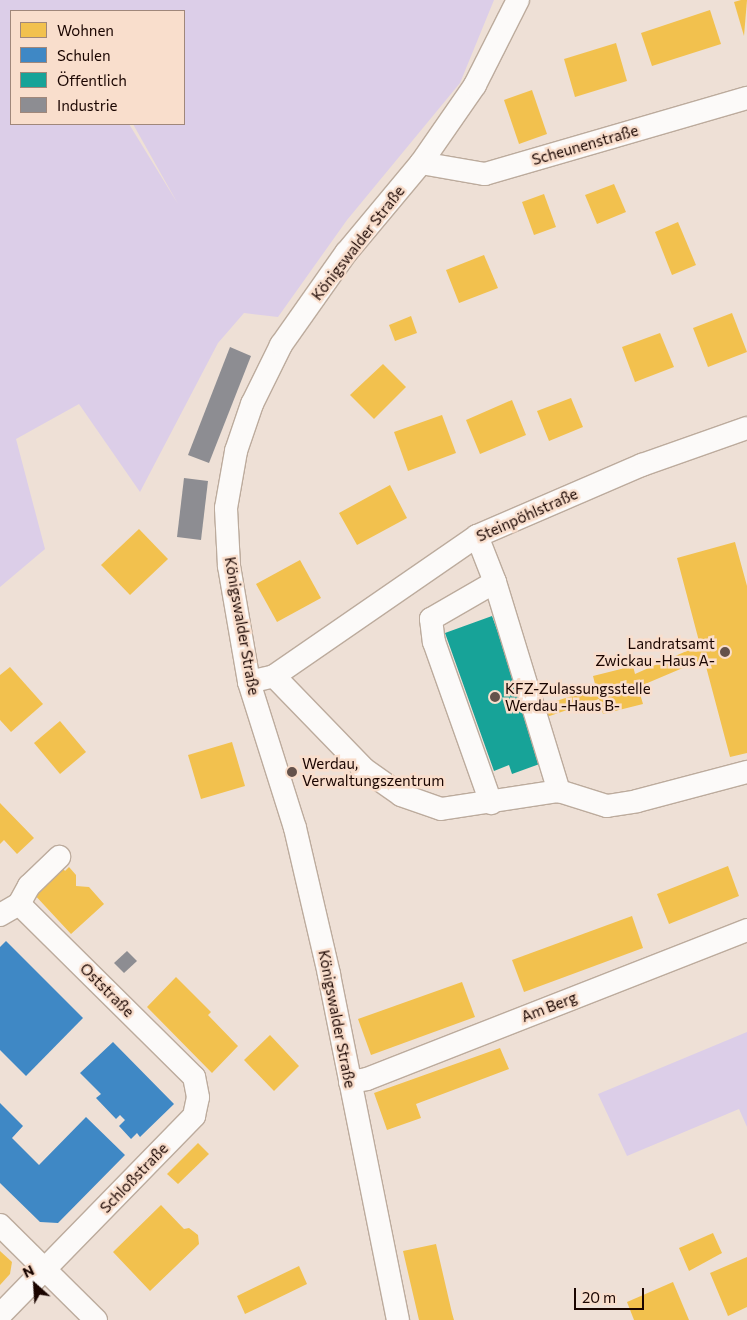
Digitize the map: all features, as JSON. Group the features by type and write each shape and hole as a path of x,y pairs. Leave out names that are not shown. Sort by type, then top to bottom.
{"street":[{"name":"Königswalder Straße","path":"398,1320 329,974 295,828 249,682 229,566 226,508 236,451 252,404 281,345 346,253 421,163 475,85 518,0"},
{"name":"Scheunenstraße","path":"421,163 485,174 747,98"},
{"name":"Steinpöhlstraße","path":"249,682 274,676 477,536 642,465 747,428"},
{"path":"477,536 496,582 559,791"},
{"path":"491,803 434,642 431,619 496,582"},
{"name":"Königswalder Straße","path":"274,676 364,769 401,795 441,809 491,803 559,791 607,806 637,801 747,772"},
{"path":"9,909 59,856"},
{"name":"Oststraße","path":"9,909 194,1077"},
{"name":"Am Berg","path":"350,1082 367,1078 747,930"},
{"name":"Schloßstraße","path":"0,1315 194,1116 198,1097 194,1077"},
{"path":"0,1225 96,1320"}],"shaded area":[{"path":"0,0 494,0 460,83 347,220 278,317 244,313 218,343 140,492 79,404 16,439 45,549 0,587"},
{"path":"747,1032 747,1127 739,1109 627,1156 598,1094"}],"building: Wohnen":[{"path":"747,0 744,36 734,2"},
{"path":"710,10 721,44 652,66 641,33"},
{"path":"616,43 627,81 575,97 564,59"},
{"path":"532,90 547,134 519,144 504,100"},
{"path":"614,184 626,212 597,224 585,195"},
{"path":"544,194 556,227 534,235 522,202"},
{"path":"678,222 696,265 672,275 655,232"},
{"path":"484,255 498,288 459,303 446,270"},
{"path":"732,313 747,352 708,367 693,328"},
{"path":"411,316 417,333 395,341 389,325"},
{"path":"660,333 674,367 635,382 622,347"},
{"path":"383,364 406,387 374,419 350,395"},
{"path":"571,398 583,427 549,441 537,411"},
{"path":"512,400 526,435 480,454 466,420"},
{"path":"442,415 456,453 408,471 394,432"},
{"path":"390,485 407,518 357,545 339,513"},
{"path":"139,529 168,559 130,595 101,565"},
{"name":"Landratsamt Zwickau -Haus A-","path":"735,542 747,586 747,753 730,757 704,659 638,687 643,704 603,714 599,699 535,721 532,709 596,688 593,676 633,666 635,674 700,645 677,558"},
{"path":"300,560 321,598 277,622 256,584"},
{"path":"10,667 43,704 11,732 0,720 0,675"},
{"path":"60,721 86,752 60,774 34,743"},
{"path":"232,742 245,786 201,799 188,755"},
{"path":"0,803 34,838 17,854 4,840 0,844"},
{"path":"61,866 65,871 69,867 76,875 76,886 89,887 104,904 71,934 32,892"},
{"path":"728,866 739,896 669,924 657,894"},
{"path":"632,916 643,948 524,992 512,960"},
{"path":"176,977 211,1012 208,1015 238,1046 212,1073 147,1007"},
{"path":"462,982 475,1017 371,1055 358,1019"},
{"path":"270,1035 299,1066 274,1091 244,1060"},
{"path":"500,1048 509,1069 416,1104 421,1118 387,1130 374,1093"},
{"path":"198,1143 209,1154 178,1184 167,1174"},
{"path":"161,1205 184,1229 189,1228 198,1235 199,1244 150,1291 113,1252"},
{"path":"713,1233 722,1253 689,1271 679,1248"},
{"path":"436,1244 454,1320 419,1320 403,1251"},
{"path":"0,1251 12,1262 10,1274 0,1285"},
{"path":"747,1257 747,1307 728,1316 710,1273"},
{"path":"299,1266 307,1284 245,1314 237,1296"},
{"path":"673,1282 689,1320 634,1320 627,1302"}],"building: Schulen":[{"path":"6,941 83,1018 26,1076 0,1050 0,947"},
{"path":"113,1042 174,1104 140,1137 137,1133 131,1139 119,1126 125,1120 120,1115 116,1119 96,1098 101,1094 80,1073"},
{"path":"0,1103 23,1126 12,1138 39,1165 86,1117 125,1155 58,1223 40,1222 0,1183"}],"building: Öffentlich":[{"name":"KFZ-Zulassungsstelle Werdau -Haus B-","path":"492,616 545,762 512,774 509,765 494,771 445,633"}],"building: Industrie":[{"path":"230,347 251,356 209,463 188,455"},
{"path":"184,478 208,481 201,540 177,537"},
{"path":"127,951 137,961 124,973 114,963"}],"place":[{"name":"Landratsamt Zwickau -Haus A-","path":"725,652"},
{"name":"KFZ-Zulassungsstelle Werdau -Haus B-","path":"495,697"},
{"name":"Werdau, Verwaltungszentrum","path":"292,772"}]}
